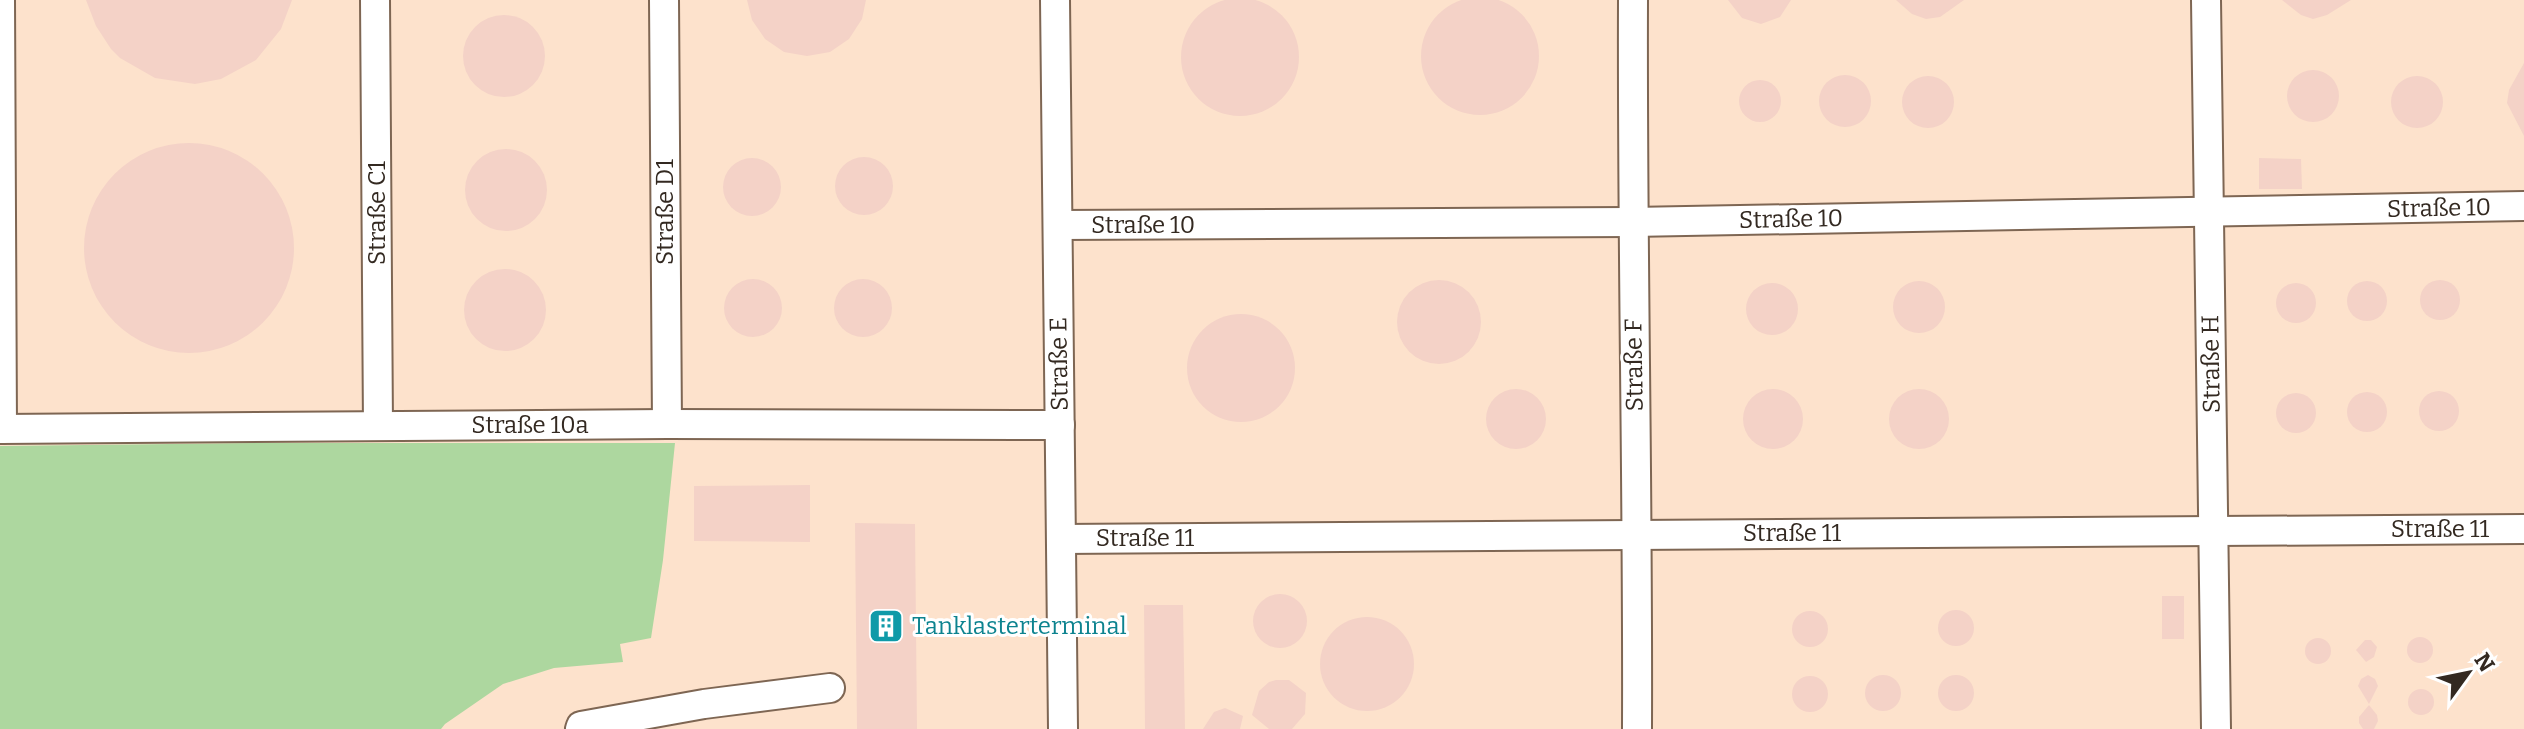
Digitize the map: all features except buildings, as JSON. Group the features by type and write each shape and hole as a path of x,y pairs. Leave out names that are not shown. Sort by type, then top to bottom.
{"lane":[{"path":"0,0 1,429"},
{"name":"Straße C1","path":"375,0 378,426"},
{"name":"Straße D1","path":"664,0 667,424"},
{"name":"Straße E","path":"1055,0 1063,729"},
{"name":"Straße F","path":"1633,0 1637,729"},
{"name":"Straße H","path":"2206,0 2216,729"},
{"name":"Straße 10","path":"1058,225 1632,222 2524,206"},
{"name":"Straße 10a","path":"1,429 667,424 1060,425"},
{"name":"Straße 11","path":"1061,539 2524,529"},
{"path":"580,729 581,726 704,704 830,688"}],"shaded area":[{"path":"0,0 2524,0 2524,729 0,729"}],"green space":[{"path":"675,443 651,638 620,644 623,662 554,668 503,684 441,729 0,729 0,446"}],"place":[{"name":"Tanklasterterminal","path":"886,626"}]}
